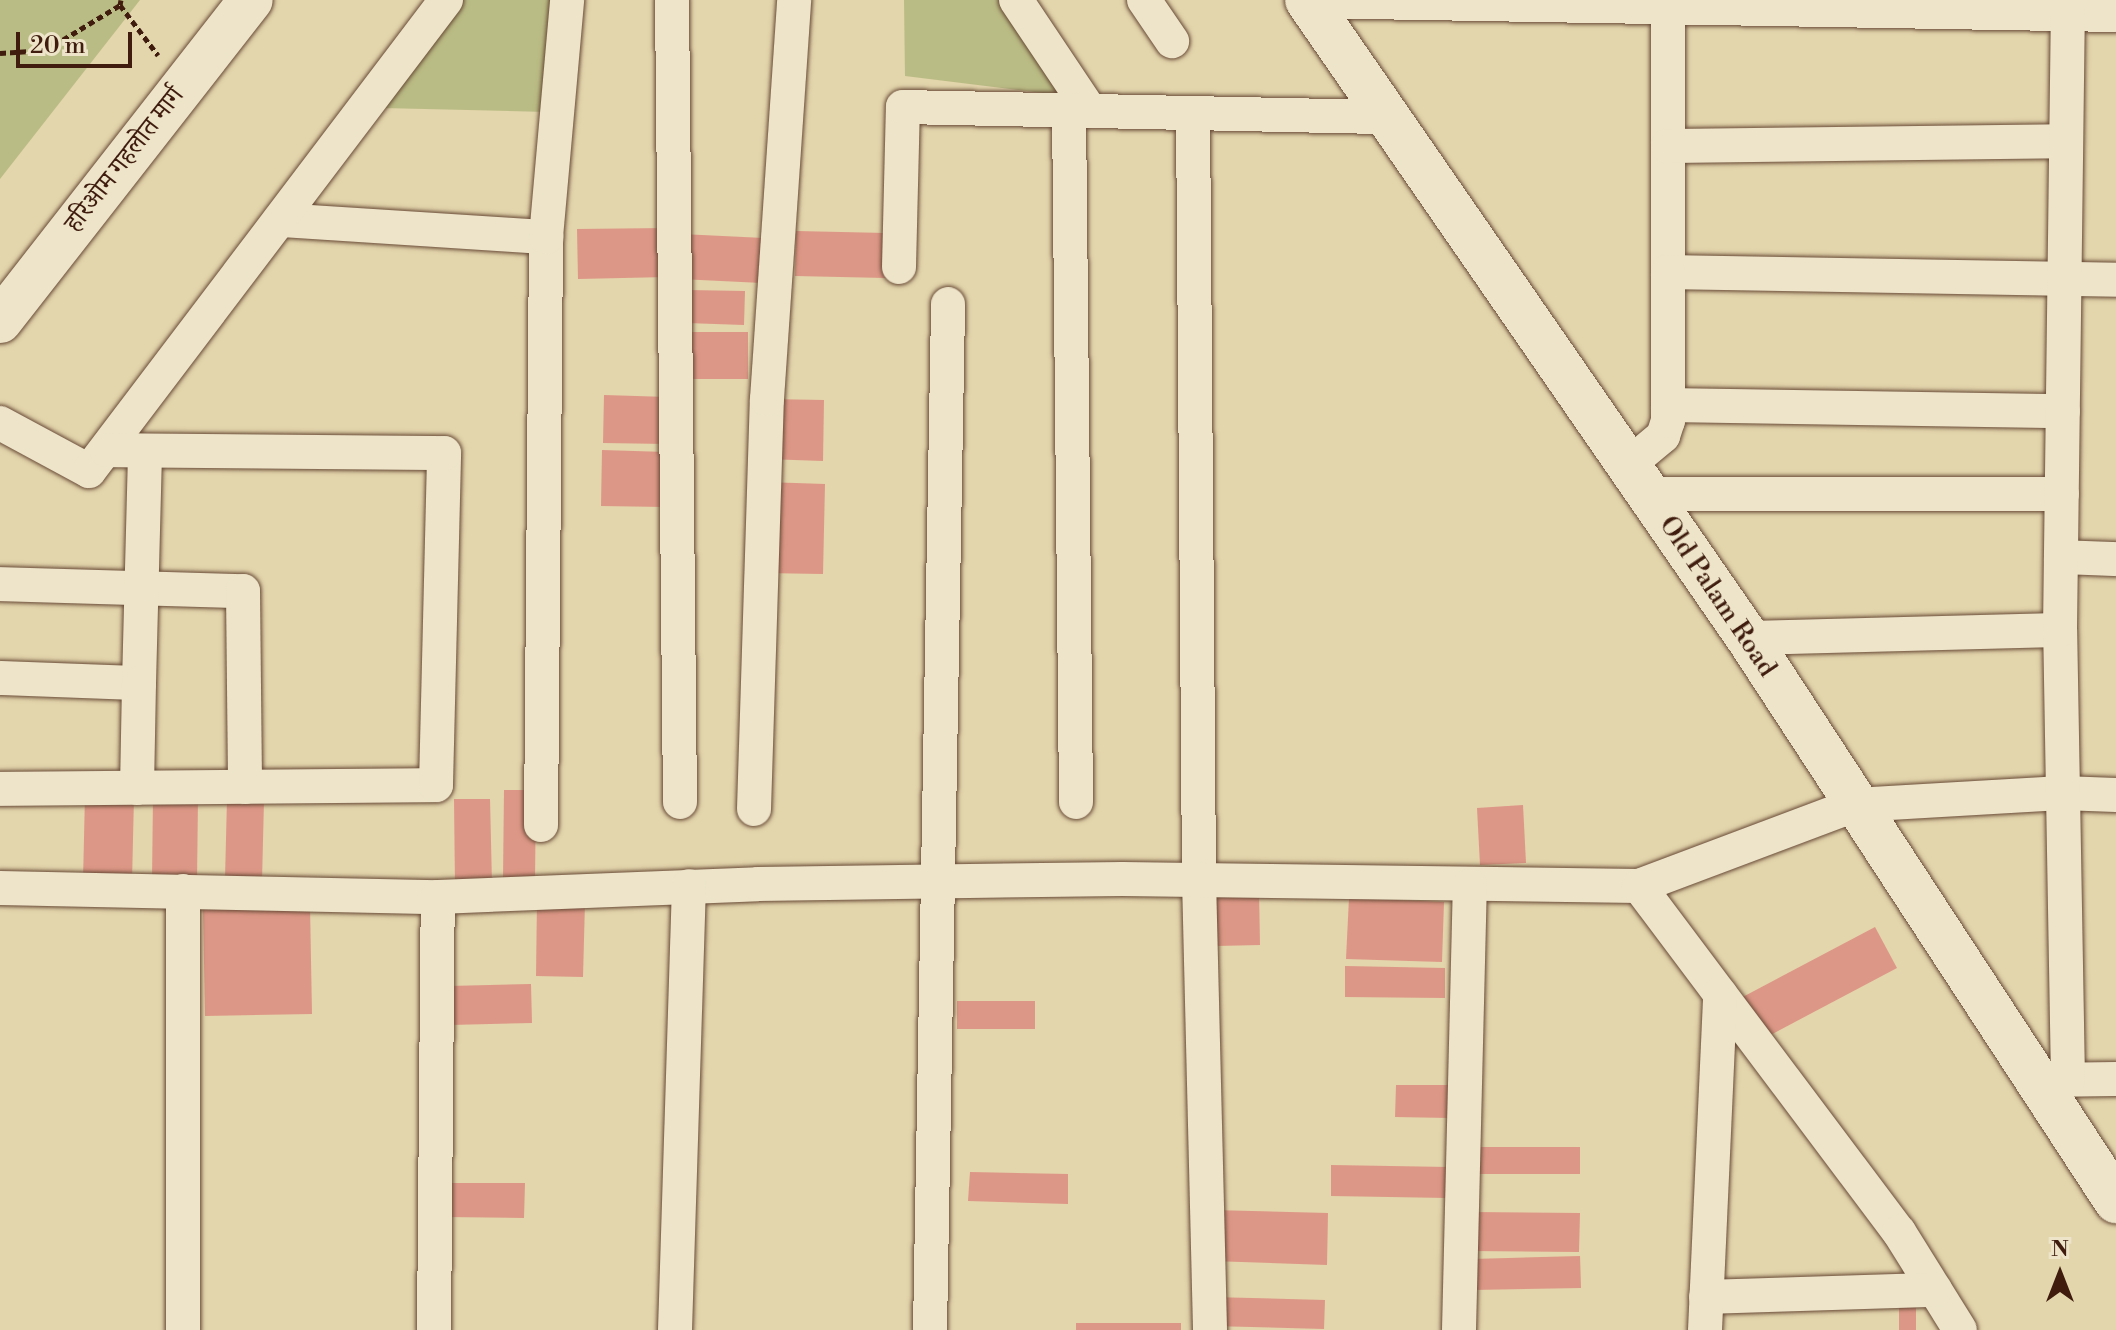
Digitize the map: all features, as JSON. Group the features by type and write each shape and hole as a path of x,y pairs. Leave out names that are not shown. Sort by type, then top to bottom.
{"street":[{"name":"हरिओम गहलोत मार्ग","path":"0,321 251,0"},
{"path":"0,423 89,471 446,0"},
{"path":"541,825 546,237 567,0"},
{"path":"672,0 680,802"},
{"path":"754,809 767,399 794,0"},
{"path":"1016,0 1079,109 1076,802"},
{"path":"1144,0 1172,41"},
{"path":"1307,0 2068,6 2116,15"},
{"name":"Old Palam Road","path":"1307,0 1748,638 1855,805 2052,1080 2116,1201"},
{"path":"1668,3 1668,405 1663,436 1637,480 2062,494"},
{"path":"2068,6 2060,630 2062,793 2052,1080 2116,1079"},
{"path":"899,267 903,107 1386,117"},
{"path":"1193,113 1199,879 1210,1330"},
{"path":"1668,146 2066,141"},
{"path":"280,220 546,237"},
{"path":"1668,272 2116,280"},
{"path":"930,1330 948,304"},
{"path":"1668,405 2063,411"},
{"path":"0,789 436,785 444,453 107,450"},
{"path":"137,788 145,451"},
{"path":"2061,557 2116,559"},
{"path":"0,584 243,591 245,787"},
{"path":"1748,638 2060,630"},
{"path":"0,678 139,683"},
{"path":"0,888 438,897 689,886 1199,879 1470,886 1639,886 1855,805 2062,793 2116,795"},
{"path":"675,1330 689,886"},
{"path":"1459,1330 1470,886"},
{"path":"1639,886 1899,1232 1960,1330"},
{"path":"183,891 183,1330"},
{"path":"434,1330 438,897"},
{"path":"1720,994 1705,1313 1935,1290"}],"path":[{"path":"0,53 46,50 120,2 183,87"}],"green space":[{"path":"0,0 140,0 0,179"},
{"path":"458,0 557,0 547,112 382,108"},
{"path":"904,0 1000,0 1067,96 905,76"}],"building":[{"path":"666,228 667,277 578,279 577,229"},
{"path":"796,231 886,233 886,278 795,276"},
{"path":"681,234 764,238 762,283 680,279"},
{"path":"687,290 745,291 744,325 686,323"},
{"path":"692,332 748,332 748,379 692,379"},
{"path":"604,395 668,397 667,444 603,443"},
{"path":"767,399 824,400 823,461 766,459"},
{"path":"602,450 666,452 665,507 601,506"},
{"path":"765,482 825,484 823,574 763,573"},
{"path":"504,790 536,790 535,879 503,879"},
{"path":"85,795 134,796 132,882 83,881"},
{"path":"153,797 198,798 197,881 152,881"},
{"path":"227,799 264,800 262,881 225,879"},
{"path":"454,799 490,799 492,884 455,886"},
{"path":"1523,805 1526,863 1480,865 1477,808"},
{"path":"1259,891 1260,945 1216,946 1215,892"},
{"path":"1349,898 1444,902 1442,962 1346,959"},
{"path":"537,900 585,902 583,977 536,976"},
{"path":"310,906 312,1014 205,1016 203,908"},
{"path":"1875,927 1897,968 1759,1041 1737,1000"},
{"path":"1345,966 1445,968 1445,998 1345,997"},
{"path":"531,984 532,1023 450,1025 449,986"},
{"path":"957,1001 1035,1001 1035,1029 957,1029"},
{"path":"1396,1085 1451,1085 1450,1118 1395,1117"},
{"path":"1473,1147 1580,1147 1580,1174 1473,1174"},
{"path":"1331,1165 1449,1167 1448,1198 1331,1196"},
{"path":"970,1172 1068,1174 1068,1204 968,1201"},
{"path":"446,1183 525,1183 524,1218 445,1217"},
{"path":"1212,1210 1328,1213 1327,1265 1211,1261"},
{"path":"1471,1212 1580,1213 1579,1252 1471,1251"},
{"path":"1580,1256 1581,1288 1472,1290 1472,1259"},
{"path":"1211,1297 1325,1300 1324,1329 1211,1326"},
{"path":"1899,1305 1916,1305 1916,1330 1899,1330"},
{"path":"1076,1323 1181,1323 1181,1330 1076,1330"}]}
